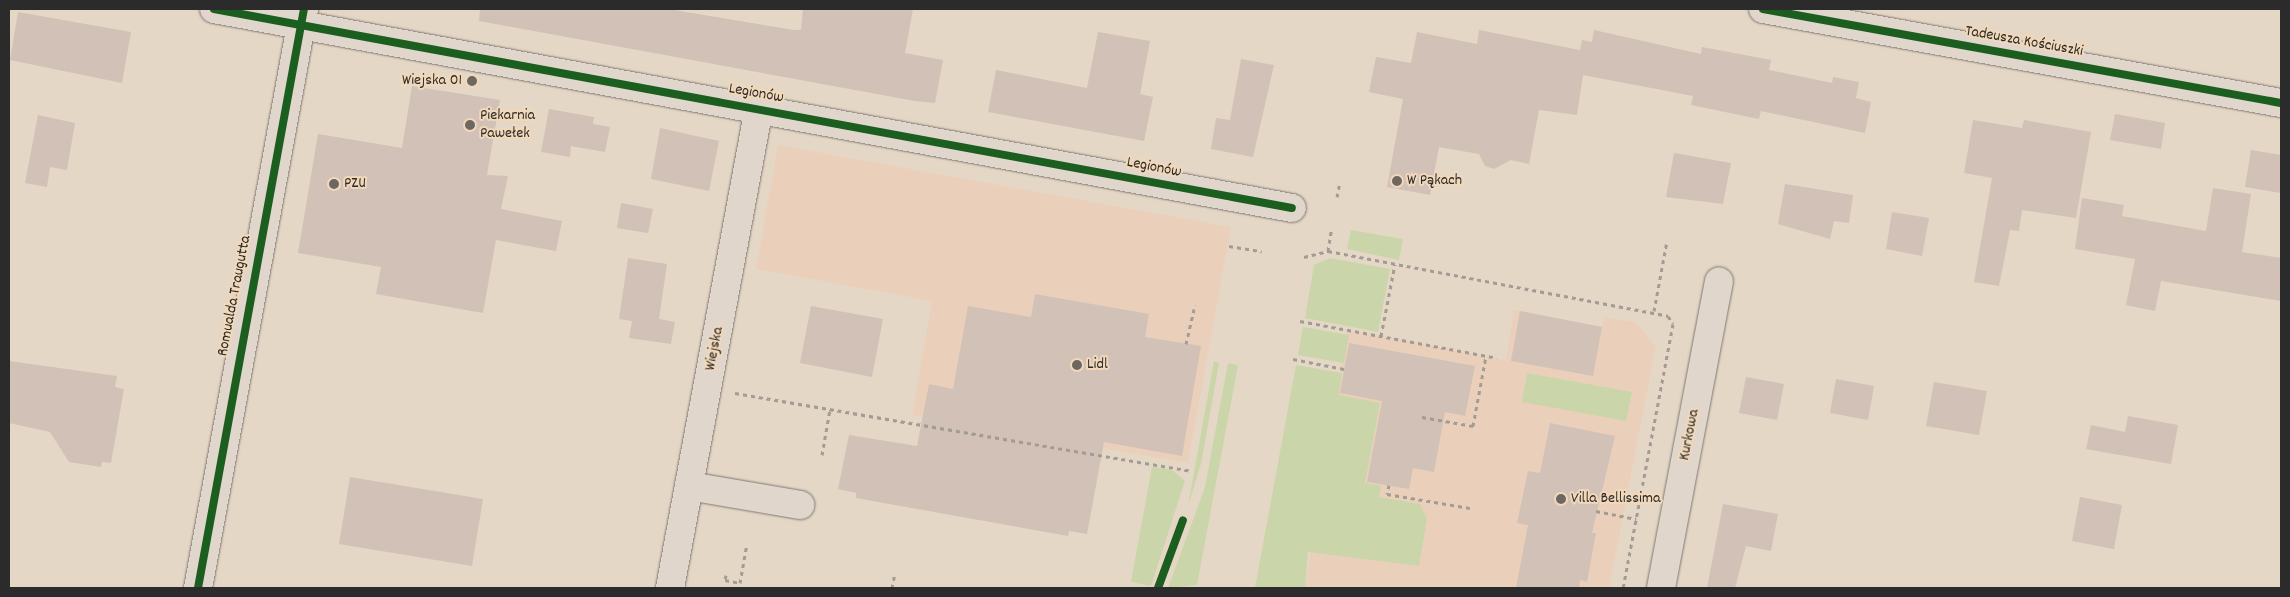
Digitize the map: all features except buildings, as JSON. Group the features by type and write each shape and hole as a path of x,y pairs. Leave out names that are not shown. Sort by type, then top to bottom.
{"street":[{"name":"Legionów","path":"214,9 302,17 759,109 1292,208"},
{"name":"Tadeusza Kościuszki","path":"1762,9 2281,102"},
{"name":"Romualda Traugutta","path":"198,588 302,17"},
{"name":"Wiejska","path":"670,588 759,109"},
{"name":"Kurkowa","path":"1661,588 1719,281"},
{"path":"690,486 800,505"}],"path":[{"path":"1337,197 1340,182"},
{"path":"1328,251 1331,232"},
{"path":"1654,311 1667,241"},
{"path":"1229,246 1262,251"},
{"path":"1304,257 1328,251 1654,311 1668,316 1673,324 1623,588"},
{"path":"1381,336 1395,264"},
{"path":"1186,344 1195,305"},
{"path":"1300,321 1413,344 1497,358"},
{"path":"1422,417 1473,426 1486,356"},
{"path":"1293,359 1344,368"},
{"path":"734,393 1190,471"},
{"path":"822,455 830,409"},
{"path":"1388,485 1387,494 1470,508"},
{"path":"1596,511 1636,519"},
{"path":"726,574 725,580 740,583 747,545"},
{"path":"892,588 895,573"}],"shaded area":[{"path":"778,145 1231,227 1188,463 912,415 932,301 756,269"},
{"path":"1514,310 1602,327 1604,317 1635,322 1656,346 1609,588 1305,588 1347,330 1506,360"}],"green space":[{"path":"1351,230 1403,239 1399,260 1347,249"},
{"path":"1330,258 1390,269 1378,332 1305,318 1314,265"},
{"path":"1303,327 1349,335 1344,363 1298,355"},
{"path":"1214,361 1219,363 1201,464 1188,506"},
{"path":"1228,363 1238,365 1197,585 1168,588 1205,487"},
{"path":"1296,365 1342,373 1339,395 1380,403 1365,483 1381,486 1379,497 1420,504 1427,519 1419,566 1308,552 1305,588 1255,588"},
{"path":"1527,373 1632,392 1626,421 1522,402"},
{"path":"1152,467 1172,470 1185,481 1151,586 1131,582"}],"cycle path":[{"path":"214,9 1292,208"},
{"path":"198,588 304,9"},
{"path":"1763,9 2281,103"},
{"path":"1158,588 1183,520"}],"place":[{"name":"Wiejska 01","path":"472,81"},
{"name":"Piekarnia Pawełek","path":"470,125"},
{"name":"W Pąkach","path":"1397,181"},
{"name":"PZU","path":"334,184"},
{"name":"Lidl","path":"1077,365"},
{"name":"Villa Bellissima","path":"1561,499"}]}
